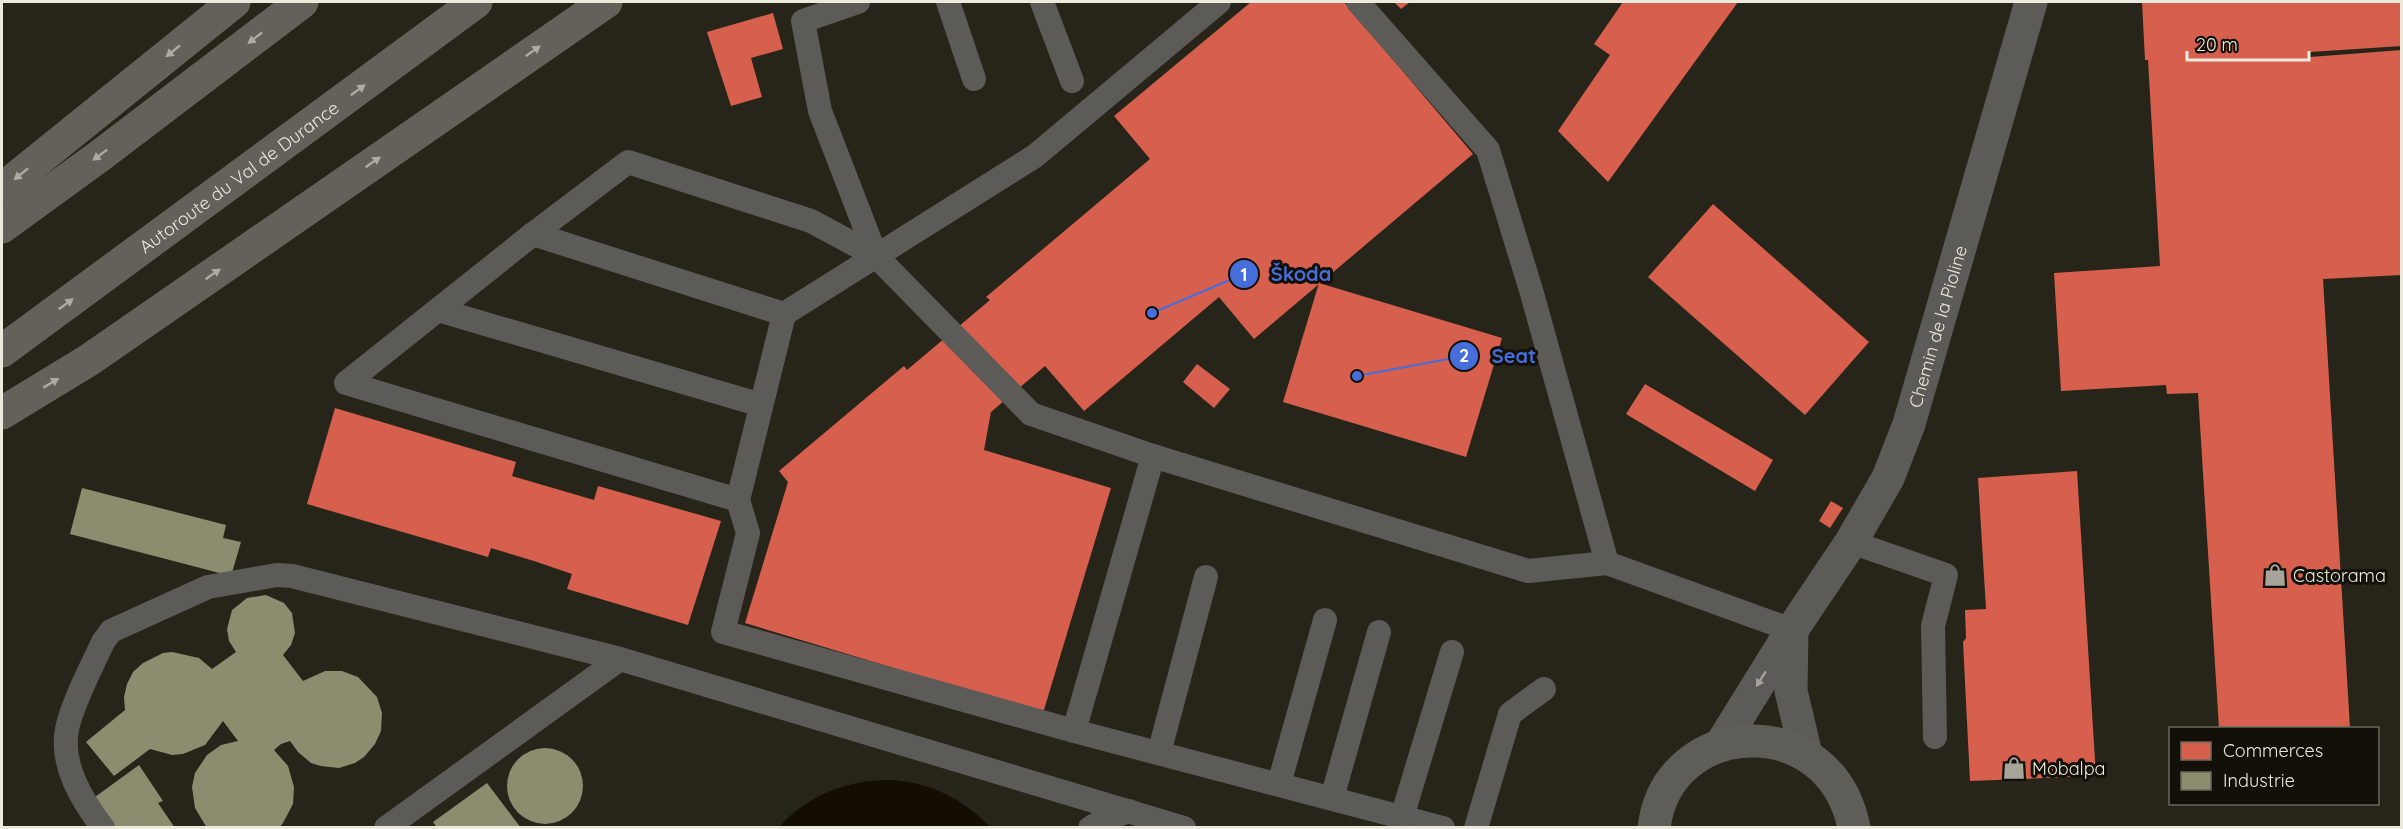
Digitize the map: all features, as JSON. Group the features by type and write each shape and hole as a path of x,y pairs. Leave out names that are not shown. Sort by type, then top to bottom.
{"highway":[{"path":"2,189 234,2"},
{"path":"2,227 302,2"},
{"name":"Autoroute du Val de Durance","path":"2,351 476,2"},
{"path":"2,413 89,360 606,2"}],"main road":[{"path":"1654,828 1656,814 1669,785 1691,761 1720,746 1749,740 1778,743 1806,754 1826,769 1861,822"}],"street":[{"name":"Chemin de la Pioline","path":"1720,746 1792,630 1851,542 1888,478 1910,424 2031,2"},
{"path":"1792,630 1791,691 1806,754"}],"lane":[{"path":"858,2 803,21 820,111 876,256"},
{"path":"948,2 974,79"},
{"path":"1042,2 1072,81"},
{"path":"1219,2 1035,156 784,314 738,500 748,533 723,632 1074,730 1443,828"},
{"path":"1358,2 1488,150 1531,290 1607,563"},
{"path":"738,500 346,383 533,234 628,162 811,221 876,256 1031,414 1153,456 1528,571 1607,563 1792,630"},
{"path":"533,234 784,314"},
{"path":"438,310 761,405"},
{"path":"1074,730 1153,456"},
{"path":"1851,542 1946,574 1933,626 1935,737"},
{"path":"93,825 74,782 67,753 67,730 103,642 111,632 208,586 277,575 292,576 620,659 1184,828"},
{"path":"1159,753 1206,577"},
{"path":"1279,784 1325,620"},
{"path":"1332,798 1379,632"},
{"path":"1402,817 1452,652"},
{"path":"386,828 620,659"},
{"path":"1476,828 1510,714 1544,688"},
{"path":"1090,828 1105,819 1129,811"}],"shaded area":[{"path":"890,780 919,784 945,794 969,808 990,827 779,827 803,806 829,792 859,783"}],"building: Commerces":[{"path":"1251,2 1344,2 1473,154 1254,339 1219,297 1084,411 1045,366 991,412 984,450 1111,488 1043,713 745,623 788,482 779,471 904,366 907,370 990,300 986,297 1150,159 1114,116"},
{"path":"1394,2 1410,2 1401,9"},
{"path":"1623,2 1738,2 1608,182 1558,131 1610,55 1594,44"},
{"path":"2142,2 2402,2 2402,46 2310,52 2310,57 2402,50 2402,275 2323,279 2350,727 2219,727 2198,393 2167,394 2166,385 2061,391 2054,273 2160,266 2148,60 2145,60"},
{"path":"773,13 783,49 751,58 762,97 731,106 707,32"},
{"path":"1713,204 1869,342 1805,415 1648,277"},
{"path":"1319,283 1502,338 1466,457 1283,402"},
{"path":"1197,364 1230,389 1214,408 1183,382"},
{"path":"1645,384 1773,460 1755,491 1626,414"},
{"path":"335,408 516,462 512,476 594,500 598,486 721,521 688,625 567,589 572,574 534,561 491,548 488,557 307,504"},
{"path":"2077,471 2096,776 1970,781 1963,642 1966,638 1965,610 1986,609 1978,478"},
{"path":"1831,501 1843,508 1830,528 1819,521"}],"building: Industrie":[{"path":"82,488 226,525 223,538 241,542 231,576 70,534"},
{"path":"266,595 284,603 292,613 295,633 291,645 283,655 303,681 325,671 342,671 358,677 377,697 382,713 381,731 375,744 364,757 355,763 339,768 311,763 298,752 290,741 281,744 274,750 288,766 294,787 293,804 279,828 207,828 195,808 192,787 195,773 207,755 221,745 238,741 223,721 205,745 183,754 172,755 150,749 114,776 86,742 125,710 124,697 127,684 133,672 143,663 163,653 172,652 199,658 212,669 236,652 229,641 227,629 232,610 247,598"},
{"path":"545,748 559,751 572,759 580,772 583,786 580,800 572,813 559,821 545,824 531,821 518,813 510,800 507,786 510,772 518,759 531,751"},
{"path":"139,765 163,801 158,803 175,828 116,828 95,797"},
{"path":"487,783 521,828 437,828 433,822"}],"place":[{"name":"Škoda","path":"1152,313"},
{"name":"Seat","path":"1357,376"},
{"name":"Castorama","path":"2275,575"},
{"name":"Mobalpa","path":"2014,768"}]}
